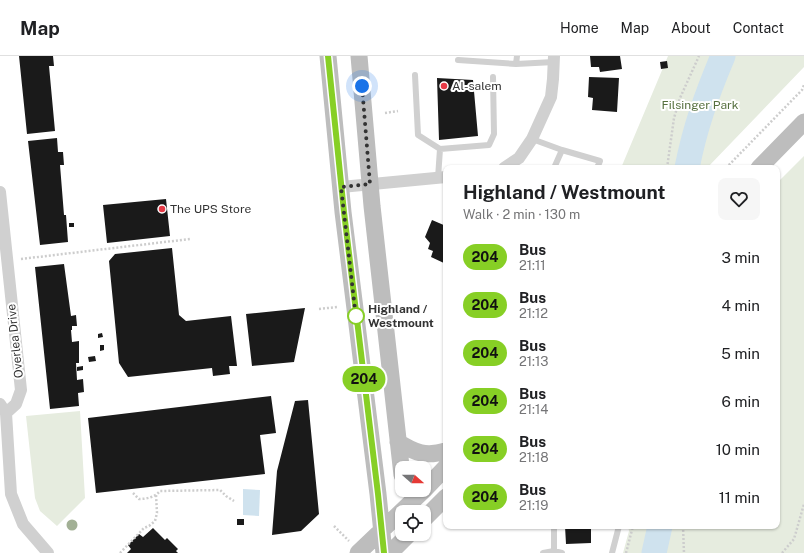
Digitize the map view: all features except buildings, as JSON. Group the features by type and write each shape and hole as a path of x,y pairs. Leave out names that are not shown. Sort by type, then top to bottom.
{"main road":[{"path":"328,56 341,187 384,553"},
{"path":"359,56 370,184 400,461"},
{"path":"762,165 804,122"},
{"path":"398,442 410,450 423,454 443,451"},
{"path":"431,483 443,470"},
{"path":"410,505 418,497"},
{"path":"431,512 443,501"},
{"path":"353,547 382,529 395,519"},
{"path":"390,553 401,541"},
{"path":"408,541 409,553"}],"street":[{"path":"508,165 519,158 532,139 551,97 554,79 554,59"},
{"path":"341,187 442,178"},
{"name":"Overlea Drive","path":"0,192 21,390 16,404 3,409 10,494 23,524 48,553"}],"lane":[{"path":"516,56 516,64"},
{"path":"458,60 516,64 554,59"},
{"path":"415,75 418,135 440,149 489,145 494,134 493,77"},
{"path":"532,139 562,150 600,161 598,165"},
{"path":"440,149 442,178"},
{"path":"555,165 562,150"},
{"path":"554,529 554,551"},
{"path":"612,553 619,529"},
{"path":"543,553 554,551 562,553"}],"path":[{"path":"667,165 674,118 680,98 699,56"},
{"path":"729,165 802,90 804,85"},
{"path":"386,113 398,111"},
{"path":"21,259 190,239"},
{"path":"319,309 337,307"},
{"path":"133,493 139,499 145,499 156,495 160,491 220,490 234,501"},
{"path":"120,553 144,528 150,526 155,521 157,513 156,495"},
{"path":"782,553 794,539 804,504"},
{"path":"334,526 353,547"},
{"path":"626,553 632,529"},
{"path":"683,529 684,553"}],"green space":[{"name":"Filsinger Park","path":"668,56 804,56 804,67 710,165 622,165"},
{"path":"804,156 804,553 623,553 629,529 780,529 780,180"},
{"path":"80,411 85,498 57,526 40,511 35,498 26,416"}],"water":[{"path":"243,489 260,490 259,516 243,515"}],"waterway":[{"path":"688,165 702,111 723,56"},
{"path":"654,553 659,529"}],"bus line":[{"name":"204","path":"328,56 344,212 384,553"}],"place":[{"name":"Al-salem","path":"444,86"},
{"name":"The UPS Store","path":"162,209"},
{"name":"Highland / Westmount","path":"356,316"}],"route":[{"path":"356,316 356,318 341,187 370,184 362,86"}]}
